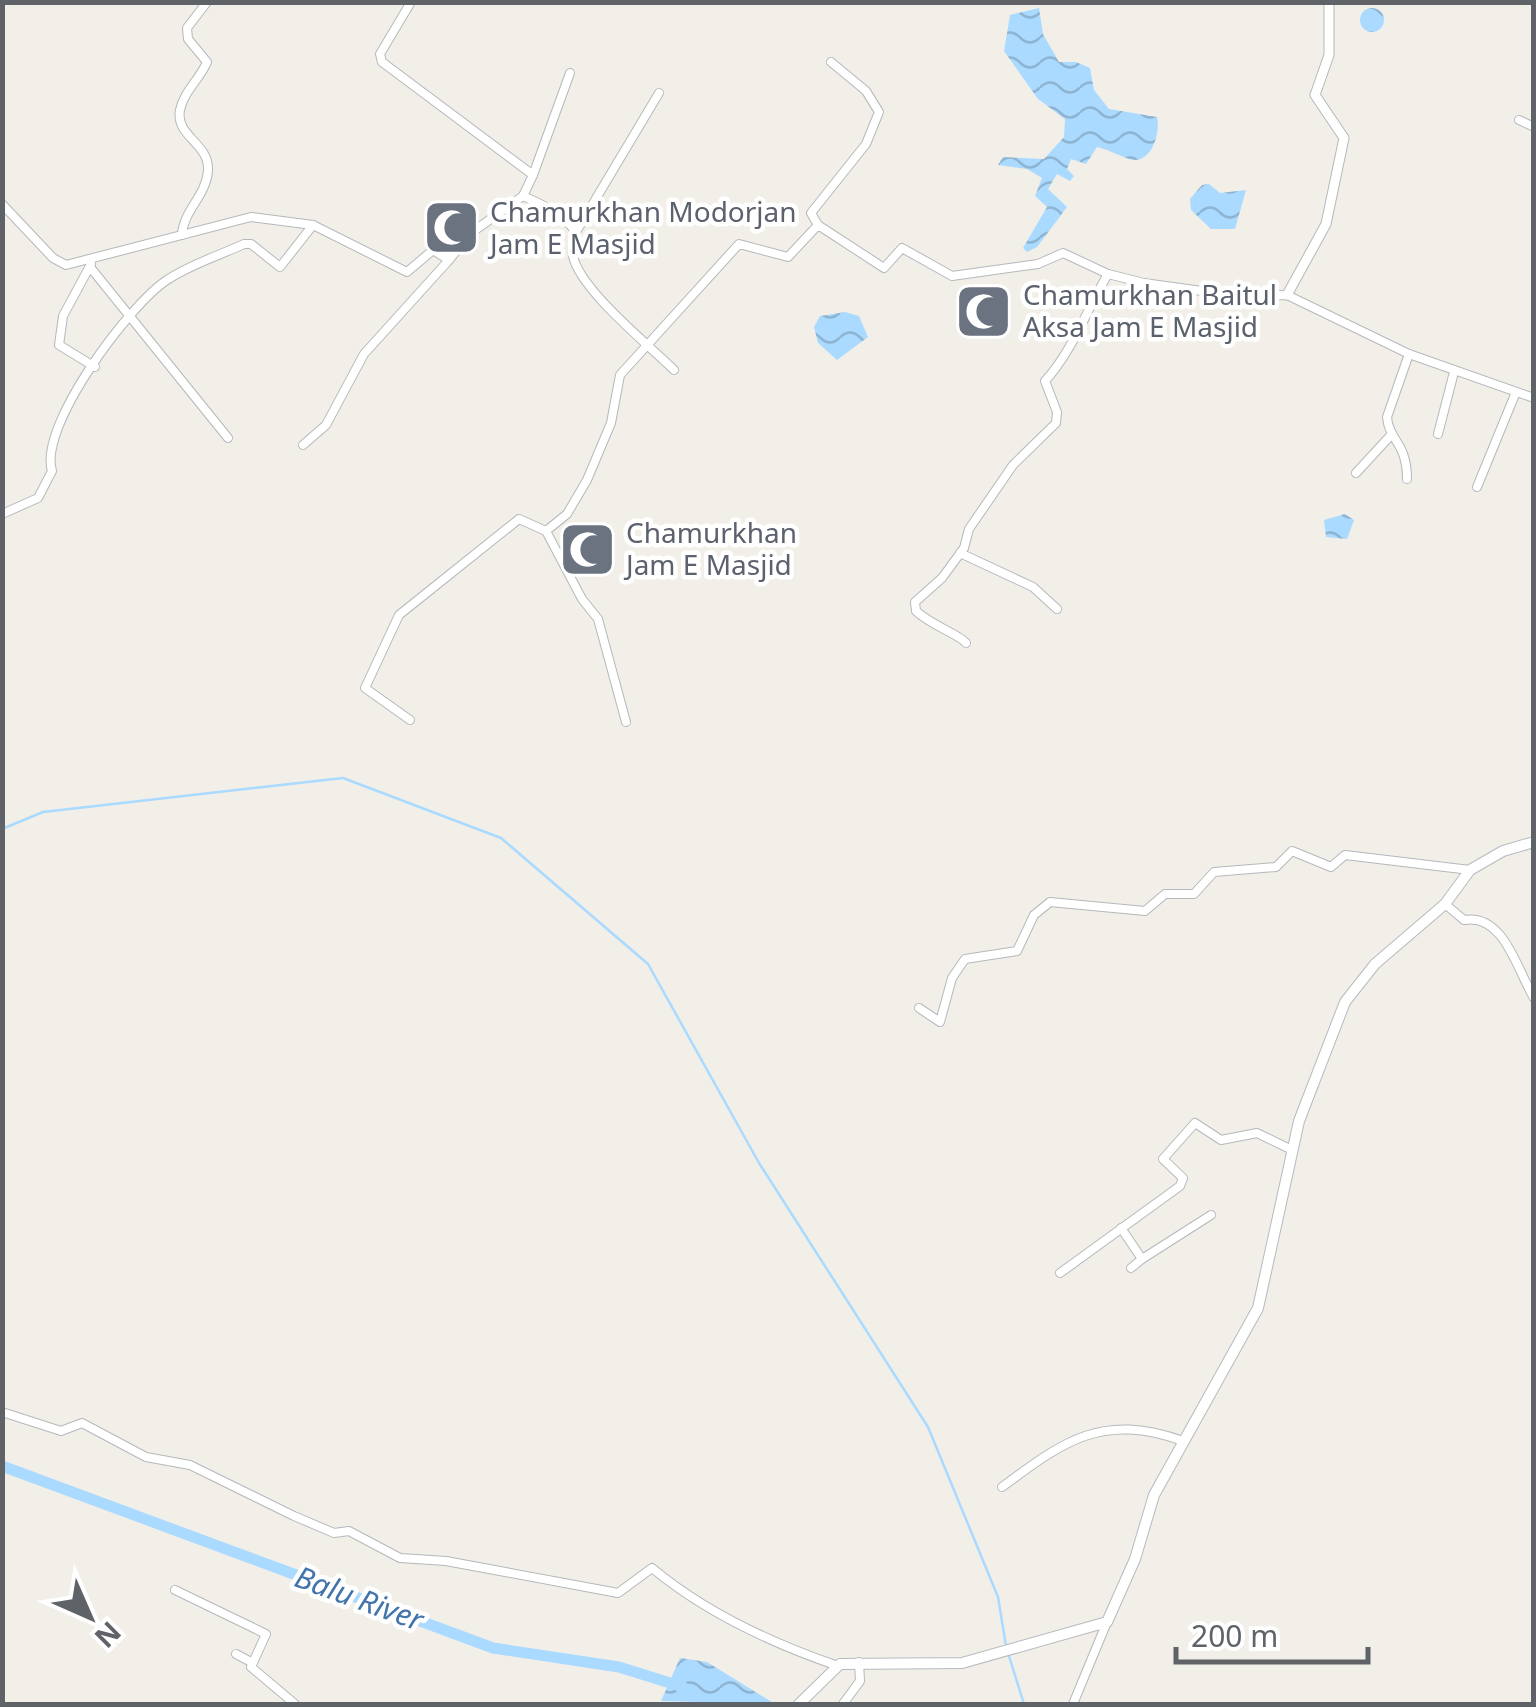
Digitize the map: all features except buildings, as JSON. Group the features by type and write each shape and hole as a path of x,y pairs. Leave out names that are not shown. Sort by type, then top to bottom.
{"main road":[{"path":"800,1704 838,1666 859,1662 969,1661 1107,1622 1135,1560 1154,1495 1258,1308 1292,1150 1345,1002 1375,964 1444,904 1470,870 1503,851 1534,842"}],"street":[{"path":"182,235 183,223 201,196 208,173 208,158 181,126 183,101 207,62 188,39 186,28 208,2"},
{"path":"411,2 380,54 382,62 534,175"},
{"path":"1287,296 1326,224 1344,138 1315,95 1329,54 1330,2"},
{"path":"831,62 866,91 879,112 866,144 812,213 818,225 884,268 904,248 952,276 1038,264 1057,253 1108,274 1238,296 1287,296 1409,354 1534,398"},
{"path":"303,445 326,425 364,354 472,233 524,196 570,73"},
{"path":"659,93 576,232 573,258 613,313 674,370"},
{"path":"1519,120 1534,127"},
{"path":"524,196 552,210 576,232"},
{"path":"2,204 53,258 66,265 92,264 251,217 313,225 404,271 433,250 449,260"},
{"path":"2,514 38,498 52,472 48,461 60,425 126,317 165,281 244,244 251,244 280,267 313,225"},
{"path":"546,531 578,498 607,435 620,374 739,244 788,257 818,225"},
{"path":"92,264 126,317 228,438"},
{"path":"92,264 63,316 59,345 95,367"},
{"path":"966,643 960,636 939,631 914,607 960,553 969,529 1014,465 1056,423 1057,412 1045,381 1060,367 1068,342 1108,274"},
{"path":"1407,479 1404,449 1392,434 1388,409 1409,354"},
{"path":"1438,434 1454,372"},
{"path":"1477,487 1516,392"},
{"path":"1356,473 1392,434"},
{"path":"410,720 365,688 399,615 518,519 546,531 573,584 598,619 626,722"},
{"path":"960,553 1033,587 1057,609"},
{"path":"918,1008 940,1022 952,978 965,958 1017,951 1034,915 1050,902 1145,911 1165,894 1194,894 1214,872 1276,866 1292,851 1331,867 1345,855 1470,870"},
{"path":"1444,904 1464,920 1477,918 1492,924 1534,998"},
{"path":"1060,1273 1182,1183 1183,1178 1163,1158 1194,1124 1221,1140 1257,1133 1292,1150"},
{"path":"1131,1268 1211,1215"},
{"path":"1121,1228 1142,1259"},
{"path":"2,1412 61,1431 82,1423 146,1457 190,1465 294,1516 334,1533 349,1532 400,1558 446,1562 618,1593 644,1570 652,1568 688,1598 838,1666"},
{"path":"1002,1487 1041,1458 1094,1430 1183,1441"},
{"path":"174,1590 266,1634 251,1662"},
{"path":"1074,1704 1107,1622"},
{"path":"236,1654 251,1662 294,1704"},
{"path":"843,1704 860,1681 859,1662"}],"water":[{"path":"1039,8 1043,34 1059,62 1076,62 1090,68 1094,90 1109,109 1157,117 1158,124 1153,147 1143,158 1129,159 1097,147 1086,164 1071,159 1067,169 1074,176 1070,181 1057,174 1048,189 1067,207 1037,247 1027,252 1023,248 1047,207 1035,196 1042,178 1027,169 998,165 1003,157 1044,159 1064,137 1065,119 1038,99 1004,51 1010,15"},
{"path":"1372,8 1381,11 1381,29 1372,32 1363,29 1360,20 1363,11"},
{"path":"1209,184 1220,193 1246,190 1235,229 1211,229 1191,210 1190,199 1202,185"},
{"path":"845,312 859,316 868,337 837,360 818,343 814,327 820,316"},
{"path":"1345,514 1354,520 1347,539 1326,537 1324,520"},
{"path":"680,1658 707,1662 775,1704 661,1701"}],"waterway":[{"path":"2,829 43,812 343,778 501,838 648,964 759,1163 928,1427 998,1597 1006,1646"},
{"name":"Balu River","path":"2,1466 493,1648 619,1667 683,1687"},
{"path":"1008,1653 1024,1704"}],"place":[{"name":"Chamurkhan Modorjan Jam E Masjid","path":"451,228"},
{"name":"Chamurkhan Baitul Aksa Jam E Masjid","path":"984,311"},
{"name":"Chamurkhan Jam E Masjid","path":"587,549"}]}
